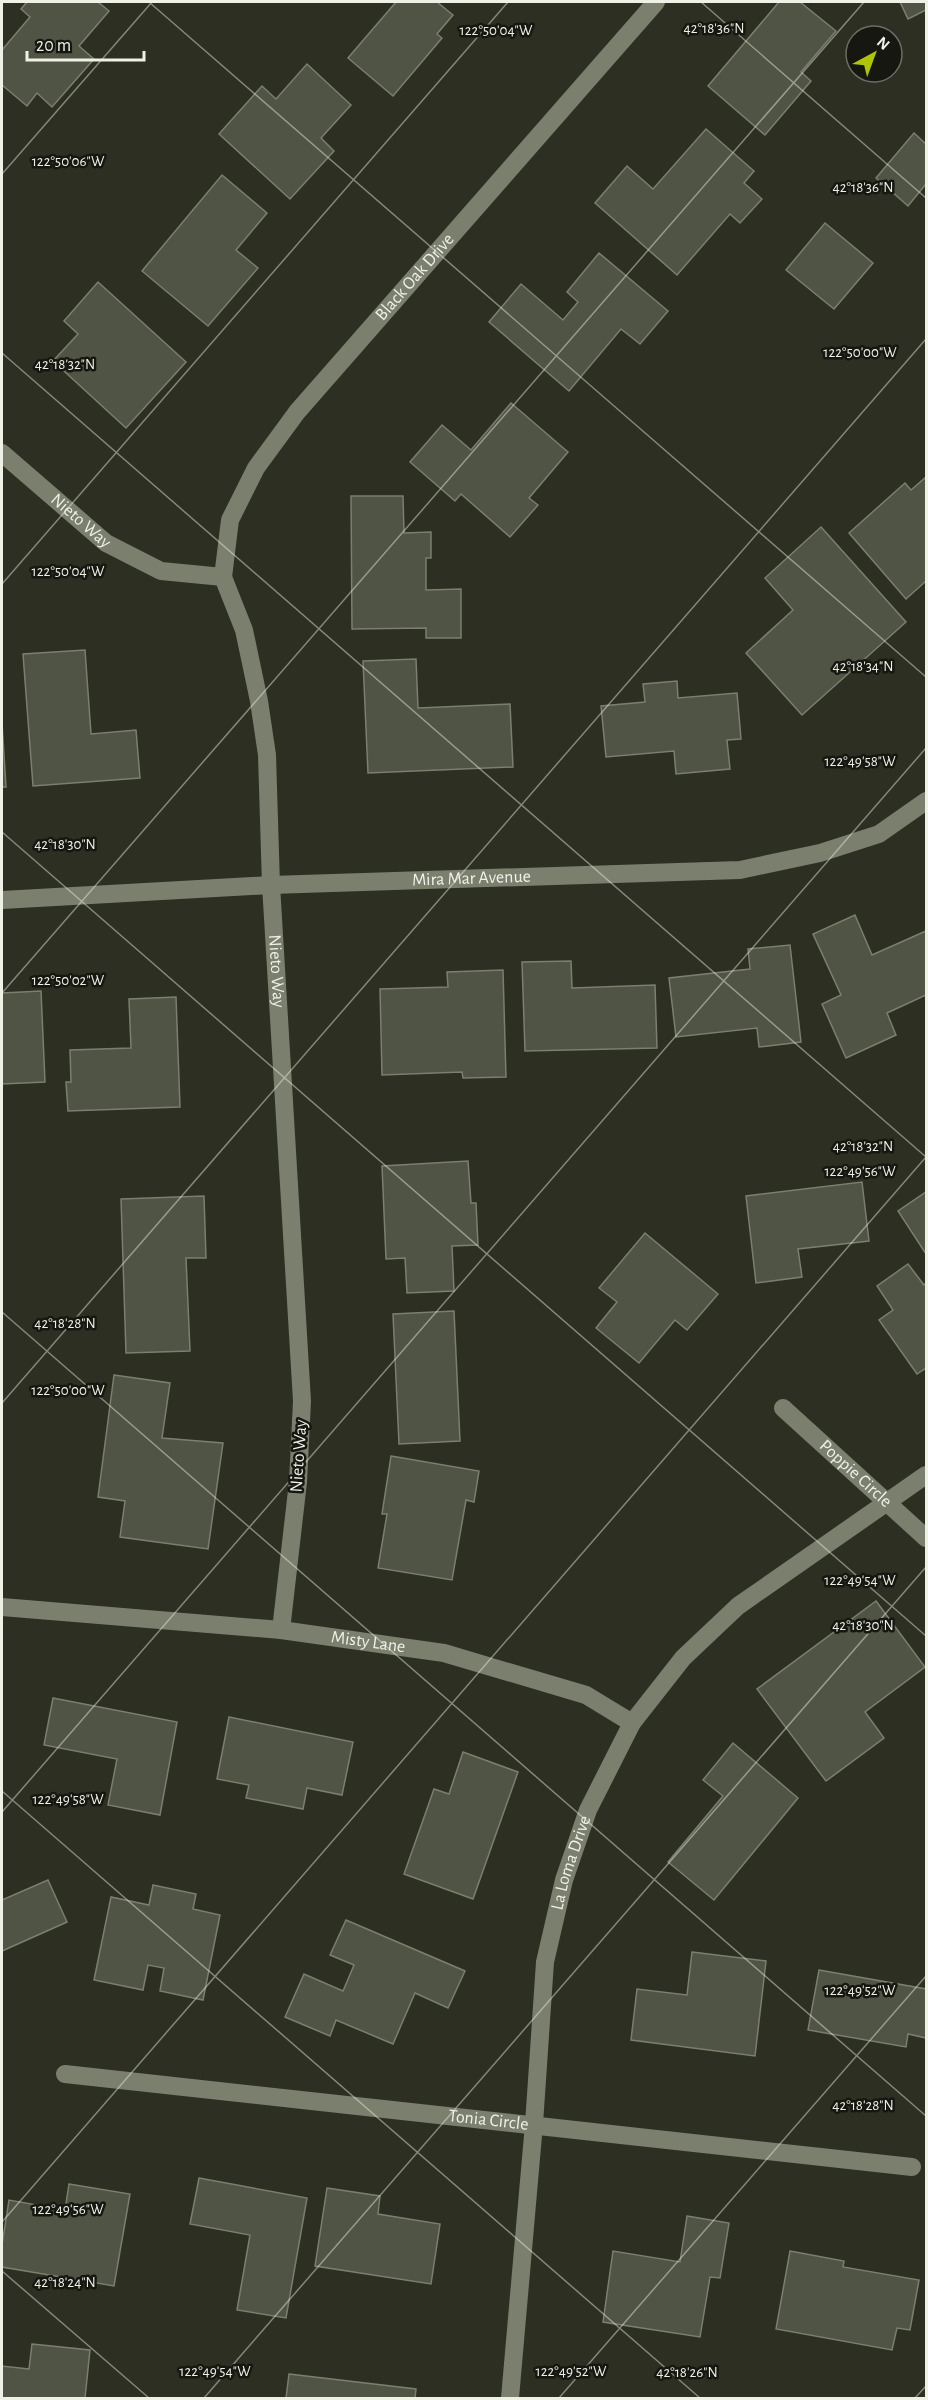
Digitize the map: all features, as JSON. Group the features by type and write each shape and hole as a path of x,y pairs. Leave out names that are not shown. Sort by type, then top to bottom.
{"street":[{"name":"Black Oak Drive","path":"223,577 230,520 256,468 297,412 656,2"},
{"name":"Nieto Way","path":"2,453 106,543 161,571 223,577 244,630 259,701 267,755 271,885 302,1401 298,1482 281,1630"},
{"name":"Mira Mar Avenue","path":"2,900 271,885 740,870 820,853 879,834 927,801"},
{"name":"Poppie Circle","path":"783,1408 927,1538"},
{"name":"La Loma Drive","path":"510,2398 534,2124 545,1962 561,1892 588,1810 632,1723 683,1658 738,1606 927,1475"},
{"name":"Misty Lane","path":"2,1606 281,1630 444,1653 586,1695 632,1723"},
{"name":"Tonia Circle","path":"65,2073 912,2167"}],"building":[{"path":"27,2 98,2 109,11 79,46 94,59 52,107 37,93 27,106 2,85 2,50 30,17 21,9"},
{"path":"396,2 437,2 453,15 437,34 442,38 393,96 348,58"},
{"path":"779,2 800,2 836,31 801,72 811,81 765,135 708,86"},
{"path":"900,2 926,2 926,10 908,19"},
{"path":"307,64 351,105 321,138 334,151 290,199 219,134 262,86 276,99"},
{"path":"706,129 754,171 744,183 762,199 740,223 730,214 677,275 595,203 627,166 653,189"},
{"path":"914,133 926,144 926,184 908,206 876,178"},
{"path":"222,175 267,213 236,250 258,268 208,326 142,271"},
{"path":"825,223 873,263 834,309 786,270"},
{"path":"599,253 668,311 640,344 621,329 569,391 489,322 521,284 563,320 578,302 567,292"},
{"path":"98,282 186,362 126,428 53,361 78,334 64,321"},
{"path":"511,403 568,452 529,498 538,505 510,537 461,494 455,501 410,462 442,425 471,450"},
{"path":"926,477 926,581 906,599 849,533 905,483 911,490"},
{"path":"351,496 403,496 404,533 431,532 431,558 426,558 426,590 461,589 461,638 426,638 426,628 352,629"},
{"path":"821,527 906,622 802,715 746,653 793,610 765,578"},
{"path":"85,650 91,734 136,730 140,778 33,786 23,654"},
{"path":"416,659 418,708 510,704 513,767 368,773 363,661"},
{"path":"677,681 678,698 737,693 741,739 727,740 730,769 676,774 674,751 606,757 601,706 645,702 643,684"},
{"path":"2,723 6,787 2,787"},
{"path":"855,915 872,955 926,931 926,995 887,1013 896,1035 846,1058 822,1004 841,995 813,934"},
{"path":"790,945 801,1042 759,1047 757,1028 676,1037 669,978 750,969 748,949"},
{"path":"571,961 572,988 655,985 657,1048 525,1051 522,962"},
{"path":"503,970 506,1077 463,1078 462,1072 382,1075 380,989 448,987 447,972"},
{"path":"41,991 45,1082 2,1084 2,993"},
{"path":"176,997 180,1107 68,1111 66,1082 71,1082 70,1050 131,1048 129,999"},
{"path":"468,1161 471,1203 476,1203 478,1245 452,1246 454,1291 407,1293 405,1258 386,1259 382,1166"},
{"path":"862,1182 869,1241 798,1249 802,1277 756,1283 746,1196"},
{"path":"926,1192 926,1254 898,1211"},
{"path":"204,1196 206,1258 186,1258 190,1351 126,1353 121,1199"},
{"path":"645,1233 718,1294 687,1330 675,1320 639,1363 596,1328 617,1302 599,1288"},
{"path":"908,1264 924,1285 926,1283 926,1368 917,1374 879,1320 893,1310 877,1286"},
{"path":"454,1311 460,1441 399,1444 393,1314"},
{"path":"114,1375 170,1383 162,1438 223,1443 208,1549 120,1537 125,1501 98,1497"},
{"path":"391,1456 479,1471 474,1502 466,1500 452,1580 378,1568 387,1514 382,1514"},
{"path":"876,1601 925,1667 865,1712 884,1738 826,1781 757,1689"},
{"path":"53,1698 177,1722 160,1815 108,1805 117,1759 44,1745"},
{"path":"229,1717 353,1742 342,1795 307,1788 303,1809 246,1798 249,1785 217,1779"},
{"path":"733,1743 798,1798 714,1900 668,1862 723,1796 703,1780"},
{"path":"463,1752 518,1772 473,1899 404,1874 434,1789 449,1794"},
{"path":"48,1880 67,1922 2,1951 2,1900"},
{"path":"153,1885 196,1894 193,1909 220,1915 203,2000 160,1991 164,1968 148,1965 143,1990 94,1980 111,1897 149,1905"},
{"path":"346,1920 465,1971 448,2008 415,1993 393,2044 336,2020 330,2036 285,2017 304,1974 343,1991 354,1965 330,1955"},
{"path":"692,1952 766,1961 755,2056 631,2040 637,1989 687,1995"},
{"path":"819,1970 926,1989 926,2038 908,2034 906,2047 808,2030"},
{"path":"199,2178 307,2198 286,2318 237,2310 250,2235 190,2224"},
{"path":"69,2184 130,2194 114,2286 2,2267 2,2245 9,2200 65,2210"},
{"path":"327,2188 380,2196 378,2214 440,2224 431,2284 315,2266"},
{"path":"687,2216 729,2223 720,2278 710,2277 700,2337 603,2322 613,2251 680,2262"},
{"path":"790,2251 844,2261 843,2267 919,2280 910,2330 897,2328 892,2350 776,2329"},
{"path":"32,2344 90,2350 85,2398 2,2398 2,2366 29,2369"},
{"path":"289,2374 416,2389 415,2398 286,2398"}]}
